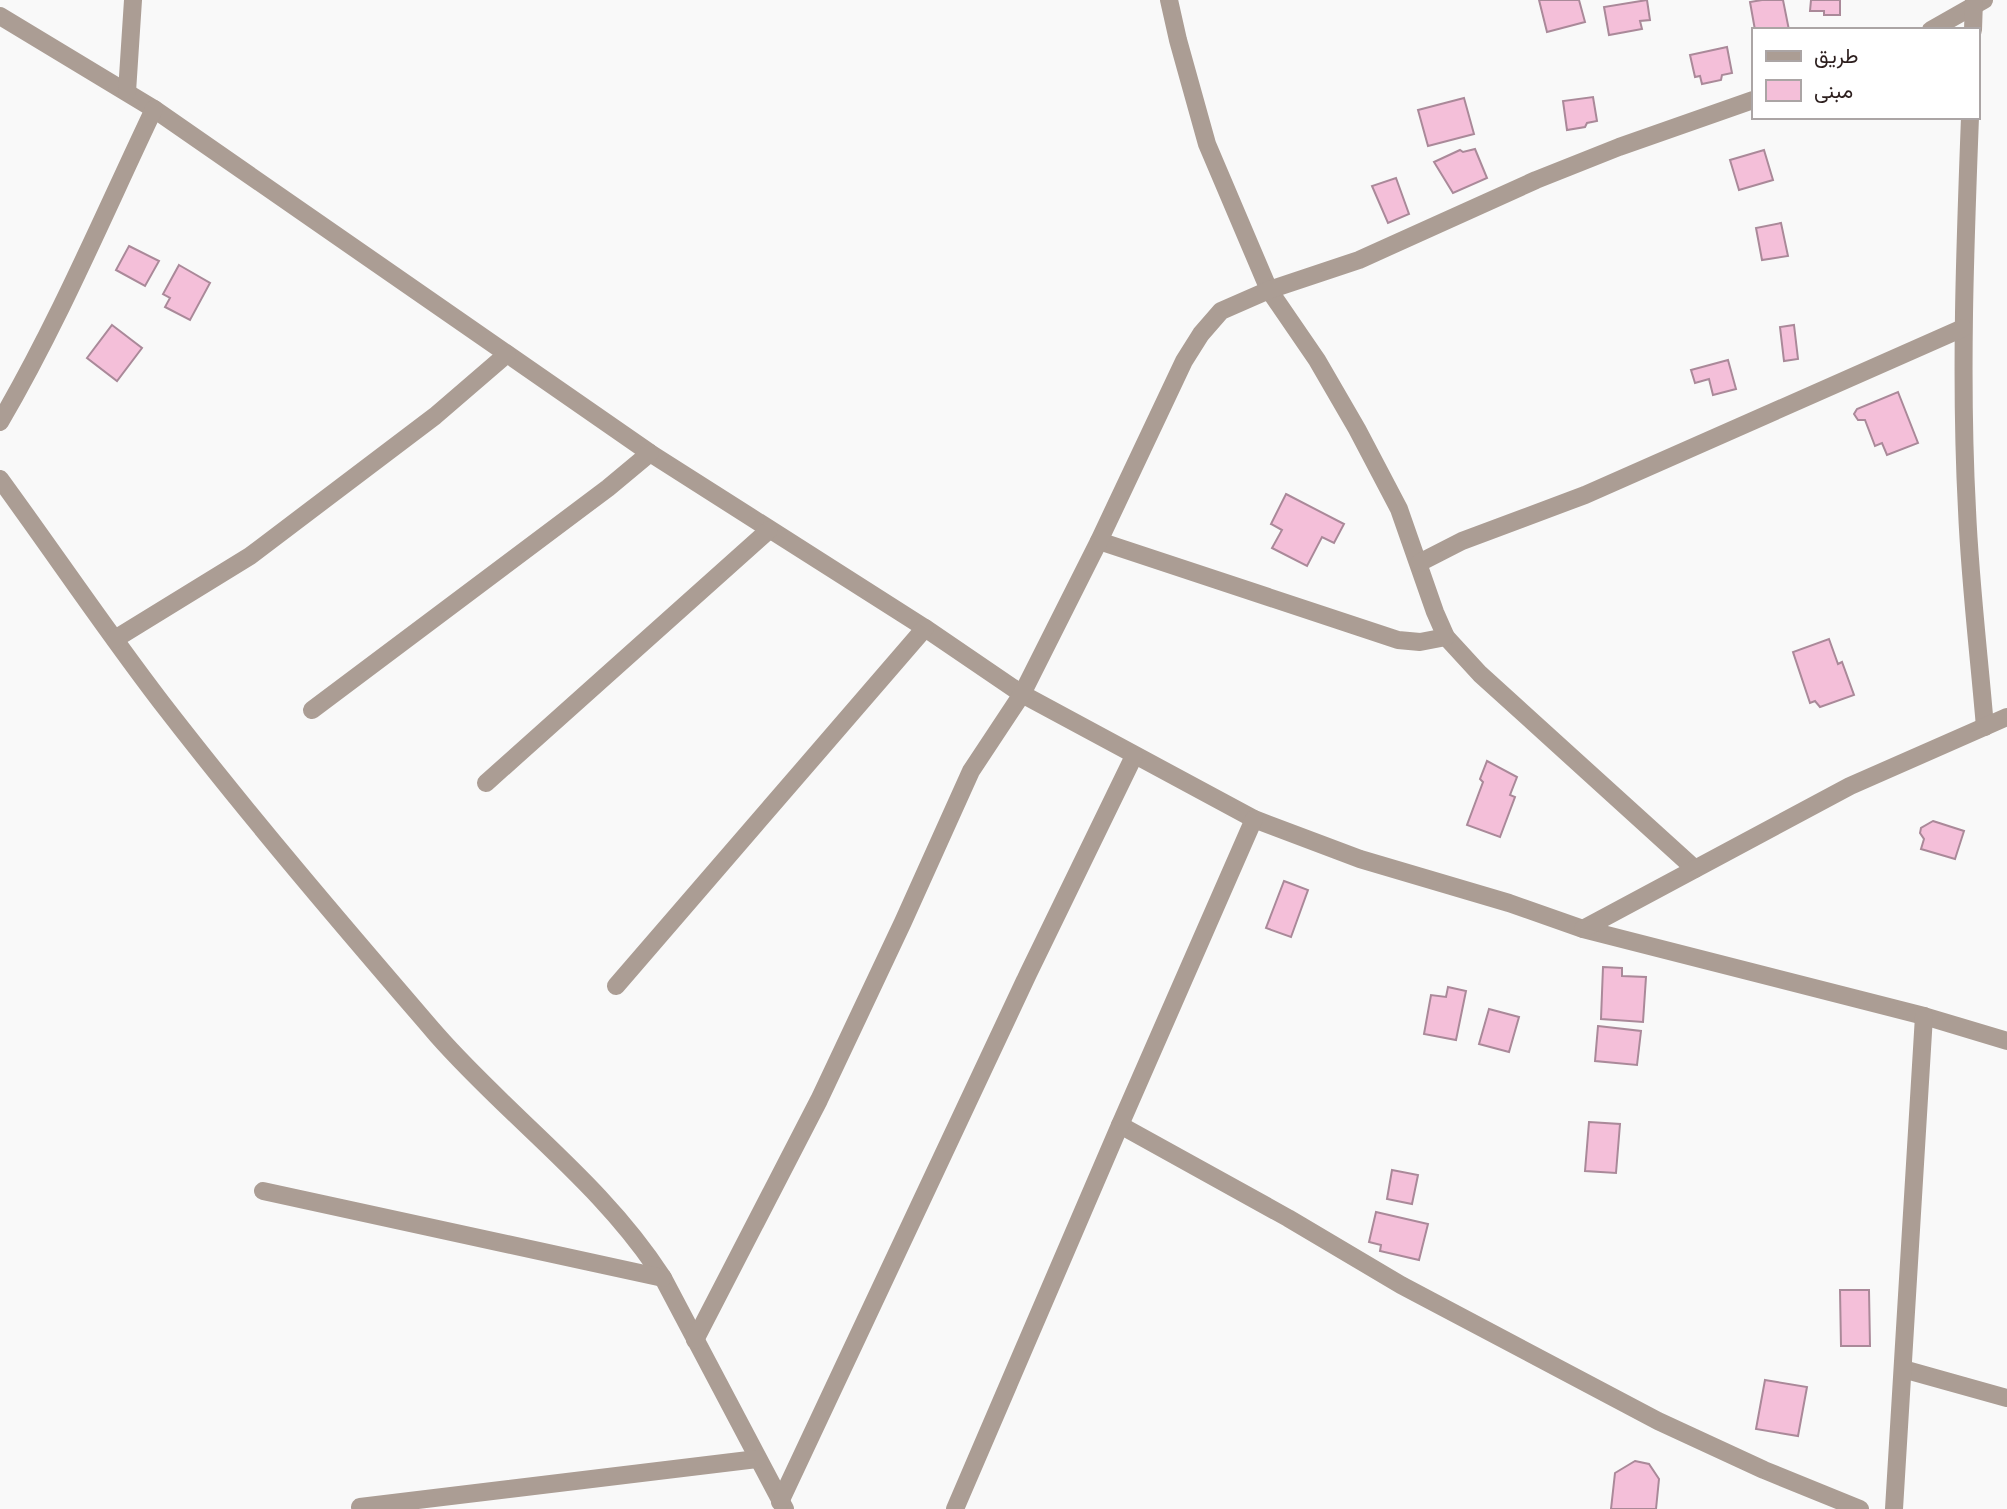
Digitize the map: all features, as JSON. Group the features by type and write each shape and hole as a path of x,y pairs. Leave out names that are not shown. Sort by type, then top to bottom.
{"street":[{"path":"127,92 132,0"},
{"path":"1169,0 1207,144 1269,290 1317,360 1399,509 1446,637 1480,674 1695,869"},
{"path":"1934,28 1977,2"},
{"path":"1973,28 1977,2"},
{"path":"0,16 155,109 650,453 925,628 1022,694 1254,819 1360,859 1583,929 1924,1016 2007,1041"},
{"path":"695,1340 819,1100 971,771 1022,694 1099,541 1184,361 1201,334 1221,312 1269,290 1359,260 1583,161 1752,100"},
{"path":"0,422 26,377 88,254 155,109"},
{"path":"1970,119 1963,328 1967,512 1985,727"},
{"path":"1419,563 1462,541 1585,495 1963,328"},
{"path":"115,639 250,556 435,416 507,354"},
{"path":"312,710 608,488 650,453"},
{"path":"1,483 202,754 414,1007 482,1083 582,1179 645,1249 663,1278 783,1506"},
{"path":"486,783 769,530"},
{"path":"1099,541 1398,640 1420,642 1446,637"},
{"path":"615,986 925,628"},
{"path":"1583,929 1850,786 2007,717"},
{"path":"783,1506 1028,974 1134,756"},
{"path":"955,1509 1254,819"},
{"path":"1895,1509 1924,1016"},
{"path":"1120,1125 1288,1218 1401,1285 1658,1421 1763,1470 1860,1509"},
{"path":"263,1191 663,1278"},
{"path":"1903,1369 2007,1398"},
{"path":"360,1507 757,1459"}],"building":[{"path":"1539,0 1579,0 1585,22 1547,32"},
{"path":"1647,0 1650,20 1640,21 1642,29 1609,35 1604,7"},
{"path":"1783,0 1789,28 1755,28 1750,2"},
{"path":"1811,0 1840,0 1840,15 1824,15 1824,11 1810,11"},
{"path":"1727,47 1732,73 1722,75 1721,80 1702,84 1700,76 1695,77 1690,55"},
{"path":"1593,97 1597,121 1587,123 1585,127 1567,130 1563,101"},
{"path":"1464,98 1474,134 1428,146 1418,110"},
{"path":"1475,149 1487,178 1453,193 1434,162 1460,150 1463,152"},
{"path":"1764,150 1773,180 1739,190 1730,160"},
{"path":"1396,178 1409,214 1388,223 1372,186"},
{"path":"1781,223 1788,256 1762,260 1756,228"},
{"path":"129,246 159,261 145,286 116,270"},
{"path":"179,265 210,283 190,320 165,307 170,298 163,294"},
{"path":"112,325 142,348 117,381 87,358"},
{"path":"1794,325 1798,359 1784,361 1780,327"},
{"path":"1728,360 1736,389 1713,395 1709,379 1695,383 1691,370"},
{"path":"1898,392 1918,443 1887,455 1882,443 1875,446 1865,420 1858,420 1854,414 1857,409"},
{"path":"1286,494 1344,524 1334,543 1322,537 1307,566 1272,548 1282,530 1271,524"},
{"path":"1829,639 1838,664 1842,662 1854,695 1820,707 1815,701 1810,703 1793,652"},
{"path":"1487,761 1517,777 1510,795 1515,797 1500,837 1467,825 1483,782 1480,779"},
{"path":"1933,821 1964,831 1955,859 1921,849 1924,839 1920,833 1921,828"},
{"path":"1284,881 1308,890 1291,937 1266,928"},
{"path":"1603,967 1622,968 1622,976 1646,977 1643,1022 1601,1019"},
{"path":"1448,987 1466,991 1456,1040 1424,1034 1431,995 1446,997"},
{"path":"1489,1009 1519,1017 1509,1052 1479,1044"},
{"path":"1598,1026 1641,1031 1637,1065 1595,1061"},
{"path":"1589,1122 1620,1124 1616,1173 1585,1171"},
{"path":"1392,1170 1418,1175 1412,1204 1387,1199"},
{"path":"1376,1212 1428,1224 1419,1260 1380,1251 1381,1245 1369,1242"},
{"path":"1840,1290 1869,1290 1870,1346 1841,1346"},
{"path":"1765,1380 1807,1387 1798,1436 1756,1429"},
{"path":"1635,1461 1649,1464 1659,1479 1656,1509 1611,1509 1615,1473"}]}
